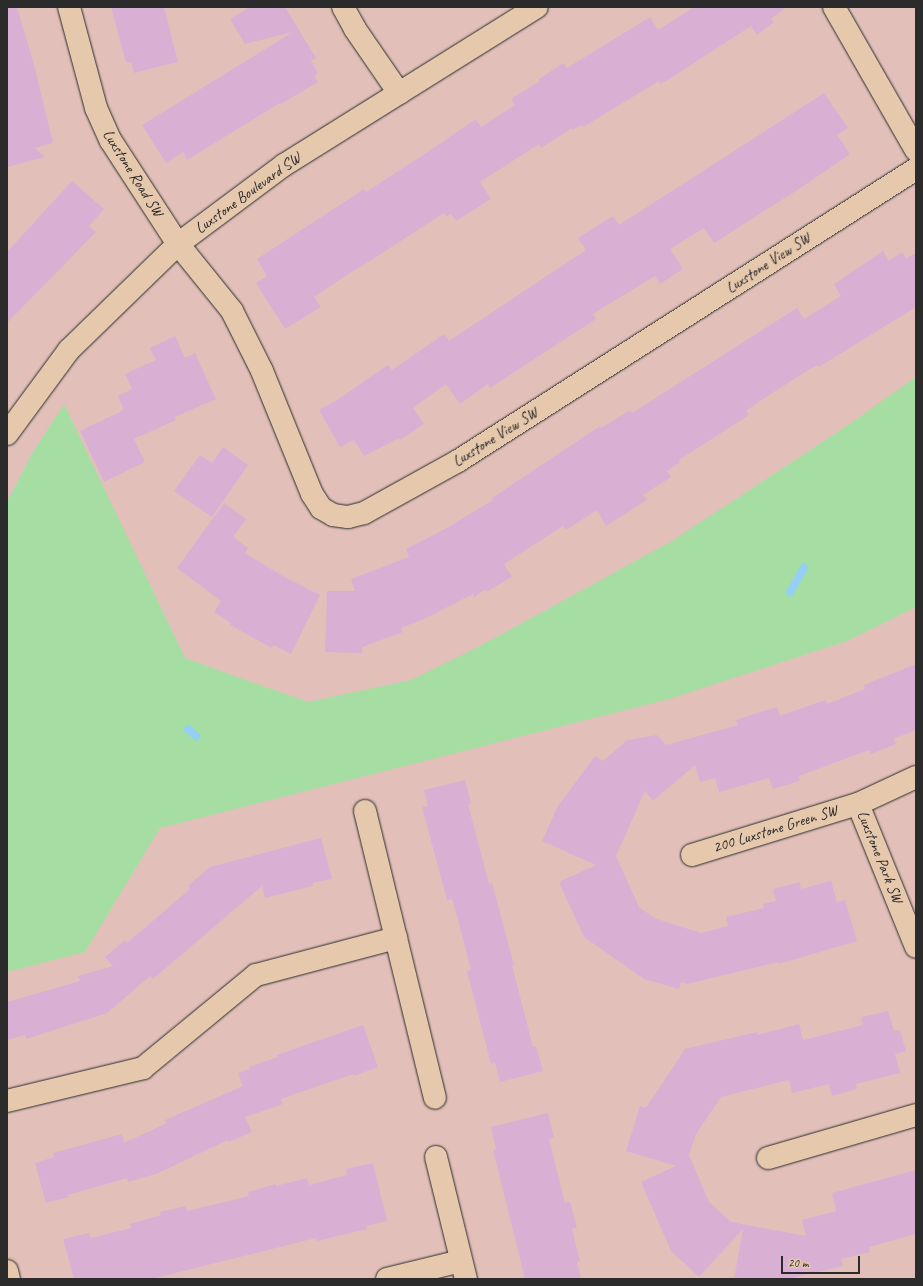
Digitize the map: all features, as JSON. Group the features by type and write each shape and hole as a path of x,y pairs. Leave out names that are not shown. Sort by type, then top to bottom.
{"street":[{"name":"Luxstone Road SW","path":"69,7 96,108 111,141 178,244"},
{"path":"343,7 355,29 399,93"},
{"name":"Luxstone Boulevard SW","path":"7,434 69,350 178,244 284,165 537,7"},
{"path":"834,7 916,150"},
{"name":"Luxstone View SW","path":"178,244 232,311 262,371 312,494 321,508 333,514 348,517 364,513 458,462 916,169"},
{"name":"Luxstone Park SW","path":"916,776 858,804 916,947"},
{"name":"200 Luxstone Green SW","path":"692,855 858,804"},
{"path":"365,811 435,1098"},
{"path":"7,1101 143,1068 256,975 396,938"},
{"path":"768,1158 916,1115"},
{"path":"387,1279 463,1270 436,1157"},
{"path":"7,1271 9,1279"}],"green space":[{"path":"916,377 916,607 847,641 669,699 160,828 85,952 7,972 7,502 31,455 64,404 185,658 308,702 411,680 480,646 672,541 845,427"}],"building":[{"path":"7,7 17,7 34,65 53,143 35,148 45,157 7,167"},
{"path":"111,7 164,7 178,62 134,73 131,62 126,63"},
{"path":"250,7 285,7 316,58 311,61 318,73 314,76 318,82 281,104 280,103 187,160 183,152 166,163 142,125 293,32 245,44 230,19"},
{"path":"694,7 787,7 771,19 774,22 757,35 751,26 671,78 660,84 659,81 583,127 581,125 573,130 572,128 541,148 539,144 480,182 491,199 456,221 451,214 446,217 444,213 314,297 321,307 285,329 256,283 267,276 257,259 364,189 366,192 476,119 481,127 515,105 511,99 540,81 539,79 563,63 567,68 650,17 658,30"},
{"path":"824,93 848,128 837,135 850,154 799,189 714,243 704,228 670,249 683,269 660,284 655,276 593,314 596,319 490,388 488,384 460,404 446,384 413,408 424,424 400,440 399,438 364,456 354,440 340,447 319,410 337,400 388,365 392,370 444,334 449,341 586,250 578,238 613,216 619,225"},
{"path":"72,181 104,209 89,226 96,232 7,323 7,252"},
{"path":"883,251 889,261 902,252 906,258 916,253 916,307 819,367 818,365 808,370 760,401 746,411 749,415 679,460 680,462 667,471 671,477 643,495 647,500 606,526 597,510 566,530 563,526 504,564 512,577 486,592 485,590 474,597 473,594 424,619 401,628 403,632 362,647 362,653 325,652 327,591 355,591 351,579 409,557 406,549 445,529 493,500 492,498 600,426 601,428 630,410 632,413 797,308 804,319 841,296 834,284"},
{"path":"175,336 185,358 195,353 216,399 175,417 176,420 134,439 145,462 104,482 80,431 124,410 118,396 132,389 125,374 156,360 150,348"},
{"path":"223,447 248,465 212,517 174,491 200,455 212,463"},
{"path":"224,503 246,519 233,537 248,548 245,553 281,575 320,595 291,654 273,645 272,648 230,625 231,623 214,612 221,601 177,568"},
{"path":"916,664 916,730 893,739 896,744 871,754 869,750 799,776 800,781 773,789 769,778 719,792 715,778 700,782 695,765 653,801 645,791 616,856 639,907 654,918 701,933 728,926 726,917 764,908 763,904 776,901 773,889 800,882 801,889 831,881 837,902 845,900 857,941 779,964 779,962 687,984 681,982 679,989 644,979 584,937 559,882 596,865 542,841 558,806 595,756 603,761 627,740 657,735 666,745 738,725 736,720 777,707 780,716 825,700 827,704 865,689 864,685"},
{"path":"465,780 471,803 468,804 489,884 492,883 514,965 512,965 533,1047 536,1046 543,1071 500,1082 495,1063 491,1064 467,971 471,970 458,919 452,899 447,900 422,807 428,806 424,790"},
{"path":"321,838 332,879 312,883 313,886 265,898 262,886 153,979 150,976 107,1013 26,1039 25,1035 7,1040 7,1002 80,981 78,976 113,966 105,957 125,940 127,943 190,889 188,886 210,867"},
{"path":"888,1011 894,1031 900,1030 906,1051 895,1054 900,1073 856,1084 857,1089 832,1096 829,1084 792,1093 789,1080 721,1097 696,1134 689,1155 709,1202 731,1222 806,1236 802,1220 836,1211 832,1193 916,1170 916,1234 869,1247 870,1252 841,1259 843,1266 788,1279 734,1279 743,1229 699,1277 671,1251 641,1182 676,1166 626,1151 640,1106 646,1108 685,1049 757,1032 757,1035 799,1024 803,1040 863,1025 861,1017"},
{"path":"363,1025 378,1067 281,1099 283,1104 245,1117 252,1132 229,1142 228,1140 156,1174 128,1182 127,1178 46,1203 35,1163 54,1157 53,1153 122,1134 124,1143 167,1123 165,1120 243,1086 238,1073 250,1069 249,1067 278,1057 277,1055"},
{"path":"548,1113 554,1138 549,1139 565,1203 570,1201 577,1228 572,1229 580,1261 577,1262 581,1279 525,1279 493,1150 496,1149 491,1127"},
{"path":"373,1163 387,1221 366,1226 367,1229 317,1241 316,1238 151,1279 74,1279 63,1239 89,1233 91,1238 131,1228 130,1224 161,1215 160,1212 186,1206 187,1211 249,1196 248,1192 276,1184 276,1186 307,1178 309,1185 347,1175 346,1169"}],"waterway":[{"path":"790,592 804,568"},
{"path":"188,729 196,736"}]}
